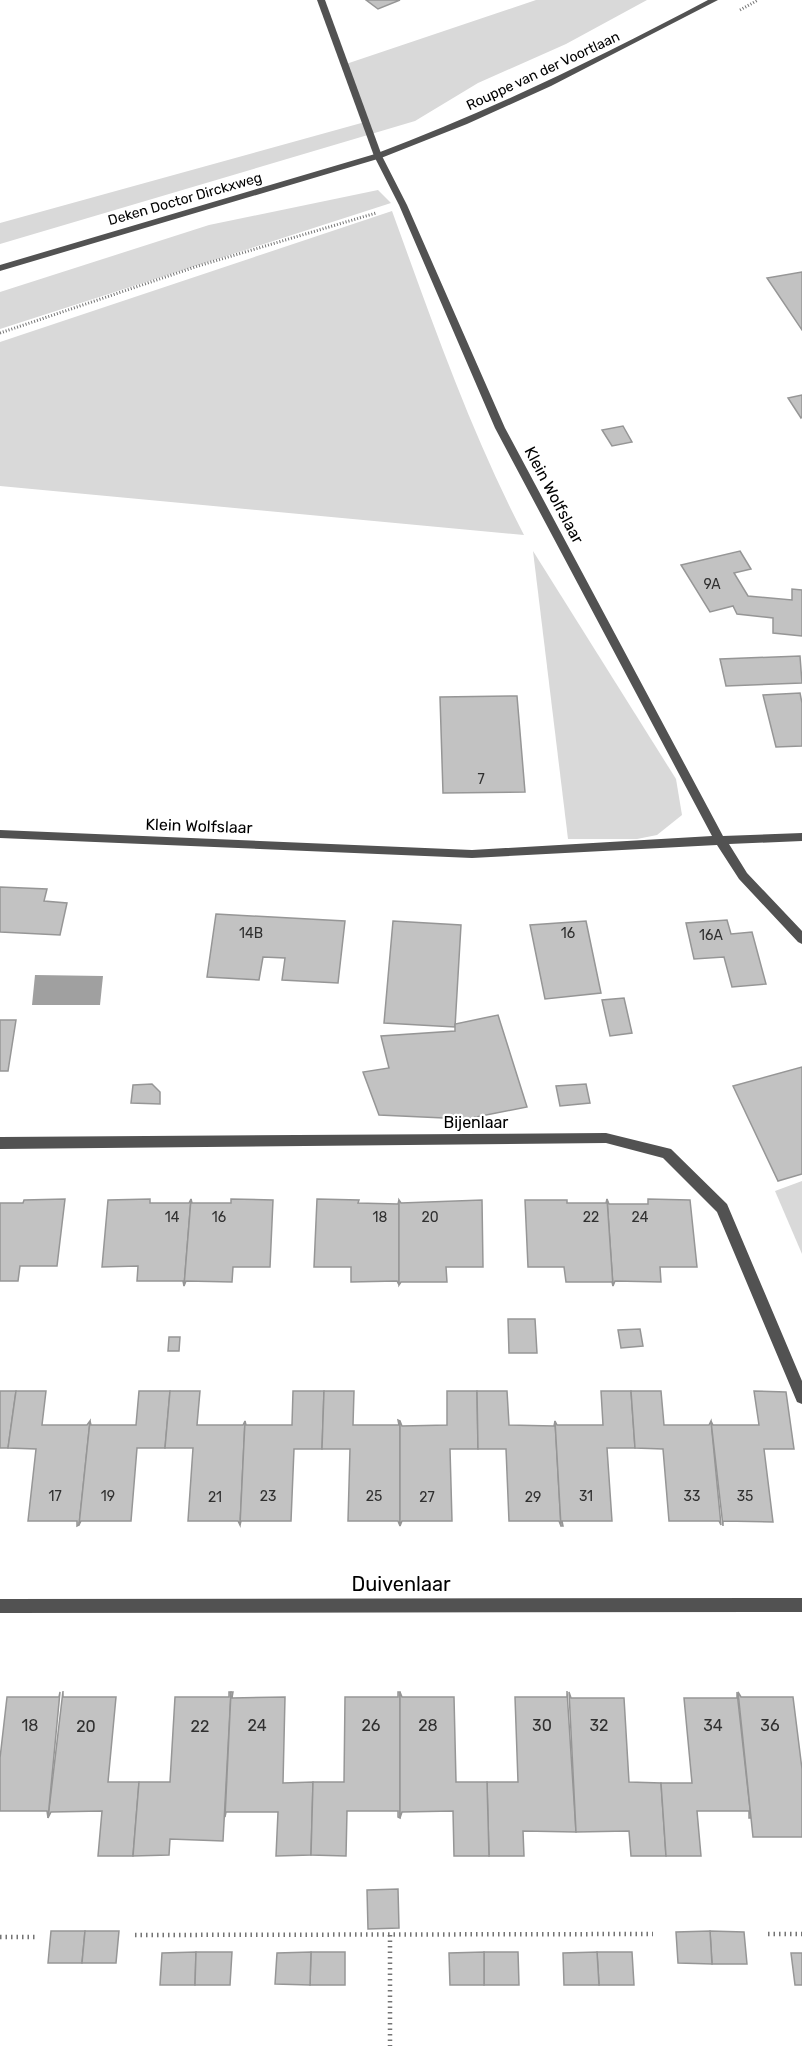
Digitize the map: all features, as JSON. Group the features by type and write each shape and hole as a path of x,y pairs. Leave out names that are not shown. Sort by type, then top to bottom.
{"street":[{"name":"Klein Wolfslaar","path":"321,0 378,156 403,205 500,428 720,840"},
{"name":"Rouppe van der Voortlaan","path":"378,156 436,135 514,101 595,63 714,0"},
{"name":"Deken Doctor Dirckxweg","path":"0,268 378,156"},
{"name":"Klein Wolfslaar","path":"0,834 472,854 802,837"},
{"path":"720,840 743,876 802,939"},
{"name":"Bijenlaar","path":"0,1143 606,1138 667,1153 722,1208 802,1397"},
{"name":"Duivenlaar","path":"0,1606 802,1605"}],"path":[{"path":"0,333 198,266 403,205"},
{"path":"135,1935 653,1934"},
{"path":"768,1934 802,1934"},
{"path":"390,1935 390,2046"},
{"path":"0,1937 35,1937"}],"shaded area":[{"path":"536,0 647,0 566,44 478,83 415,121 0,244 0,223 365,122 346,64"},
{"path":"378,190 391,203 0,329 0,292 209,225"},
{"path":"392,211 469,416 524,535 0,486 0,342"},
{"path":"533,551 676,779 682,815 657,835 637,839 568,839"},
{"path":"35,975 103,976 100,1005 32,1005"},
{"path":"802,1181 802,1254 775,1191"}],"building":[{"path":"366,0 400,0 378,9"},
{"path":"802,272 802,330 767,278"},
{"path":"802,395 802,417 801,418 788,398"},
{"path":"623,426 632,442 612,446 602,430"},
{"path":"740,551 751,569 734,573 748,596 792,600 792,589 802,590 802,636 773,633 773,618 737,614 733,606 710,612 681,565"},
{"path":"800,656 802,683 726,686 720,659"},
{"path":"800,693 802,746 776,747 763,695"},
{"path":"517,696 525,792 443,793 440,697"},
{"path":"0,887 47,889 44,901 67,903 60,935 0,932"},
{"path":"216,914 345,921 338,983 282,980 285,958 263,957 259,980 207,977"},
{"path":"727,920 731,934 752,932 766,984 732,987 724,957 694,959 686,923"},
{"path":"393,921 461,925 455,1027 384,1023"},
{"path":"586,921 601,993 545,999 530,925"},
{"path":"624,998 632,1033 610,1036 602,1000"},
{"path":"498,1015 527,1107 466,1119 379,1115 363,1072 389,1068 381,1036 455,1031 455,1024"},
{"path":"0,1020 16,1020 8,1071 0,1071"},
{"path":"802,1067 802,1174 778,1181 733,1086"},
{"path":"152,1084 160,1092 160,1104 131,1103 133,1085"},
{"path":"586,1084 590,1103 560,1106 556,1086"},
{"path":"65,1199 57,1266 20,1266 18,1281 0,1281 0,1203"},
{"path":"150,1199 150,1203 189,1203 191,1199 184,1286 183,1281 137,1281 138,1266 102,1267 108,1200"},
{"path":"191,1199 192,1203 231,1203 231,1199 273,1200 270,1267 233,1267 232,1282 186,1281 184,1286"},
{"path":"317,1199 398,1204 399,1200 399,1285 397,1281 351,1282 351,1267 314,1267"},
{"path":"607,1199 609,1204 648,1204 648,1199 690,1200 697,1267 660,1267 661,1282 615,1281 613,1286"},
{"path":"607,1199 613,1286 612,1282 566,1282 564,1267 528,1267 525,1200 606,1203"},
{"path":"399,1200 401,1203 482,1200 483,1267 446,1267 447,1282 401,1282 399,1285"},
{"path":"508,1319 535,1319 537,1353 509,1353"},
{"path":"640,1329 643,1346 621,1348 618,1330"},
{"path":"169,1337 180,1337 179,1351 168,1351"},
{"path":"0,1391 16,1391 8,1448 0,1448"},
{"path":"16,1391 46,1391 42,1425 87,1425 90,1421 79,1525 77,1526 77,1521 28,1521 36,1449 8,1448"},
{"path":"139,1391 170,1391 165,1448 137,1448 131,1521 81,1521 79,1525 90,1421 91,1425 136,1425"},
{"path":"170,1391 200,1391 197,1425 243,1425 245,1421 240,1525 238,1521 188,1521 193,1448 165,1448"},
{"path":"293,1391 324,1391 322,1449 294,1449 291,1521 241,1521 240,1525 245,1421 246,1425 292,1425"},
{"path":"324,1391 354,1391 353,1425 399,1425 398,1420 400,1421 400,1526 398,1521 348,1521 350,1449 322,1449"},
{"path":"447,1391 477,1391 478,1449 450,1449 452,1521 402,1521 400,1526 400,1421 402,1426 447,1425"},
{"path":"477,1391 507,1391 509,1425 554,1426 555,1421 561,1526 559,1521 509,1521 506,1449 478,1449"},
{"path":"601,1391 631,1391 635,1448 607,1448 612,1521 562,1521 563,1526 561,1526 555,1421 557,1425 603,1425"},
{"path":"631,1391 661,1391 664,1425 709,1425 711,1421 721,1525 719,1521 669,1521 663,1449 635,1448"},
{"path":"754,1391 786,1392 794,1449 764,1449 773,1522 723,1521 723,1526 711,1421 713,1425 759,1425"},
{"path":"63,1691 63,1697 116,1697 108,1782 139,1782 133,1856 98,1856 102,1811 51,1812 48,1818"},
{"path":"567,1691 576,1832 523,1831 524,1856 489,1856 487,1782 518,1782 515,1697 567,1697"},
{"path":"60,1692 48,1818 47,1811 0,1811 0,1758 7,1697 59,1697"},
{"path":"229,1692 231,1692 223,1841 170,1839 169,1855 133,1856 139,1782 170,1782 175,1697 229,1697"},
{"path":"231,1692 233,1692 232,1698 285,1697 283,1783 313,1782 311,1855 276,1856 278,1812 226,1812 225,1817"},
{"path":"398,1692 400,1692 400,1818 398,1811 347,1811 346,1856 311,1855 313,1782 344,1782 345,1697 398,1697"},
{"path":"400,1692 402,1697 454,1697 456,1782 487,1782 489,1856 454,1856 453,1811 402,1812 400,1818"},
{"path":"569,1692 571,1698 624,1698 629,1782 661,1783 666,1856 631,1856 629,1831 576,1832"},
{"path":"737,1692 751,1818 749,1818 749,1811 697,1811 701,1856 666,1856 661,1783 692,1783 684,1698 737,1698"},
{"path":"738,1692 741,1697 793,1697 802,1769 802,1837 753,1837"},
{"path":"398,1889 399,1928 368,1929 367,1890"},
{"path":"51,1931 85,1931 82,1963 48,1963"},
{"path":"85,1931 119,1931 116,1963 82,1963"},
{"path":"710,1931 744,1932 747,1964 712,1964"},
{"path":"710,1931 712,1964 678,1963 676,1932"},
{"path":"196,1952 195,1985 160,1985 162,1953"},
{"path":"196,1952 232,1952 230,1985 195,1985"},
{"path":"311,1952 345,1952 345,1985 310,1985"},
{"path":"311,1952 310,1985 275,1984 277,1953"},
{"path":"484,1952 518,1952 519,1985 484,1985"},
{"path":"484,1952 484,1985 450,1985 449,1953"},
{"path":"597,1952 632,1952 634,1985 599,1985"},
{"path":"597,1952 599,1985 564,1985 563,1953"},
{"path":"791,1953 802,1953 802,1985 795,1985"}]}
